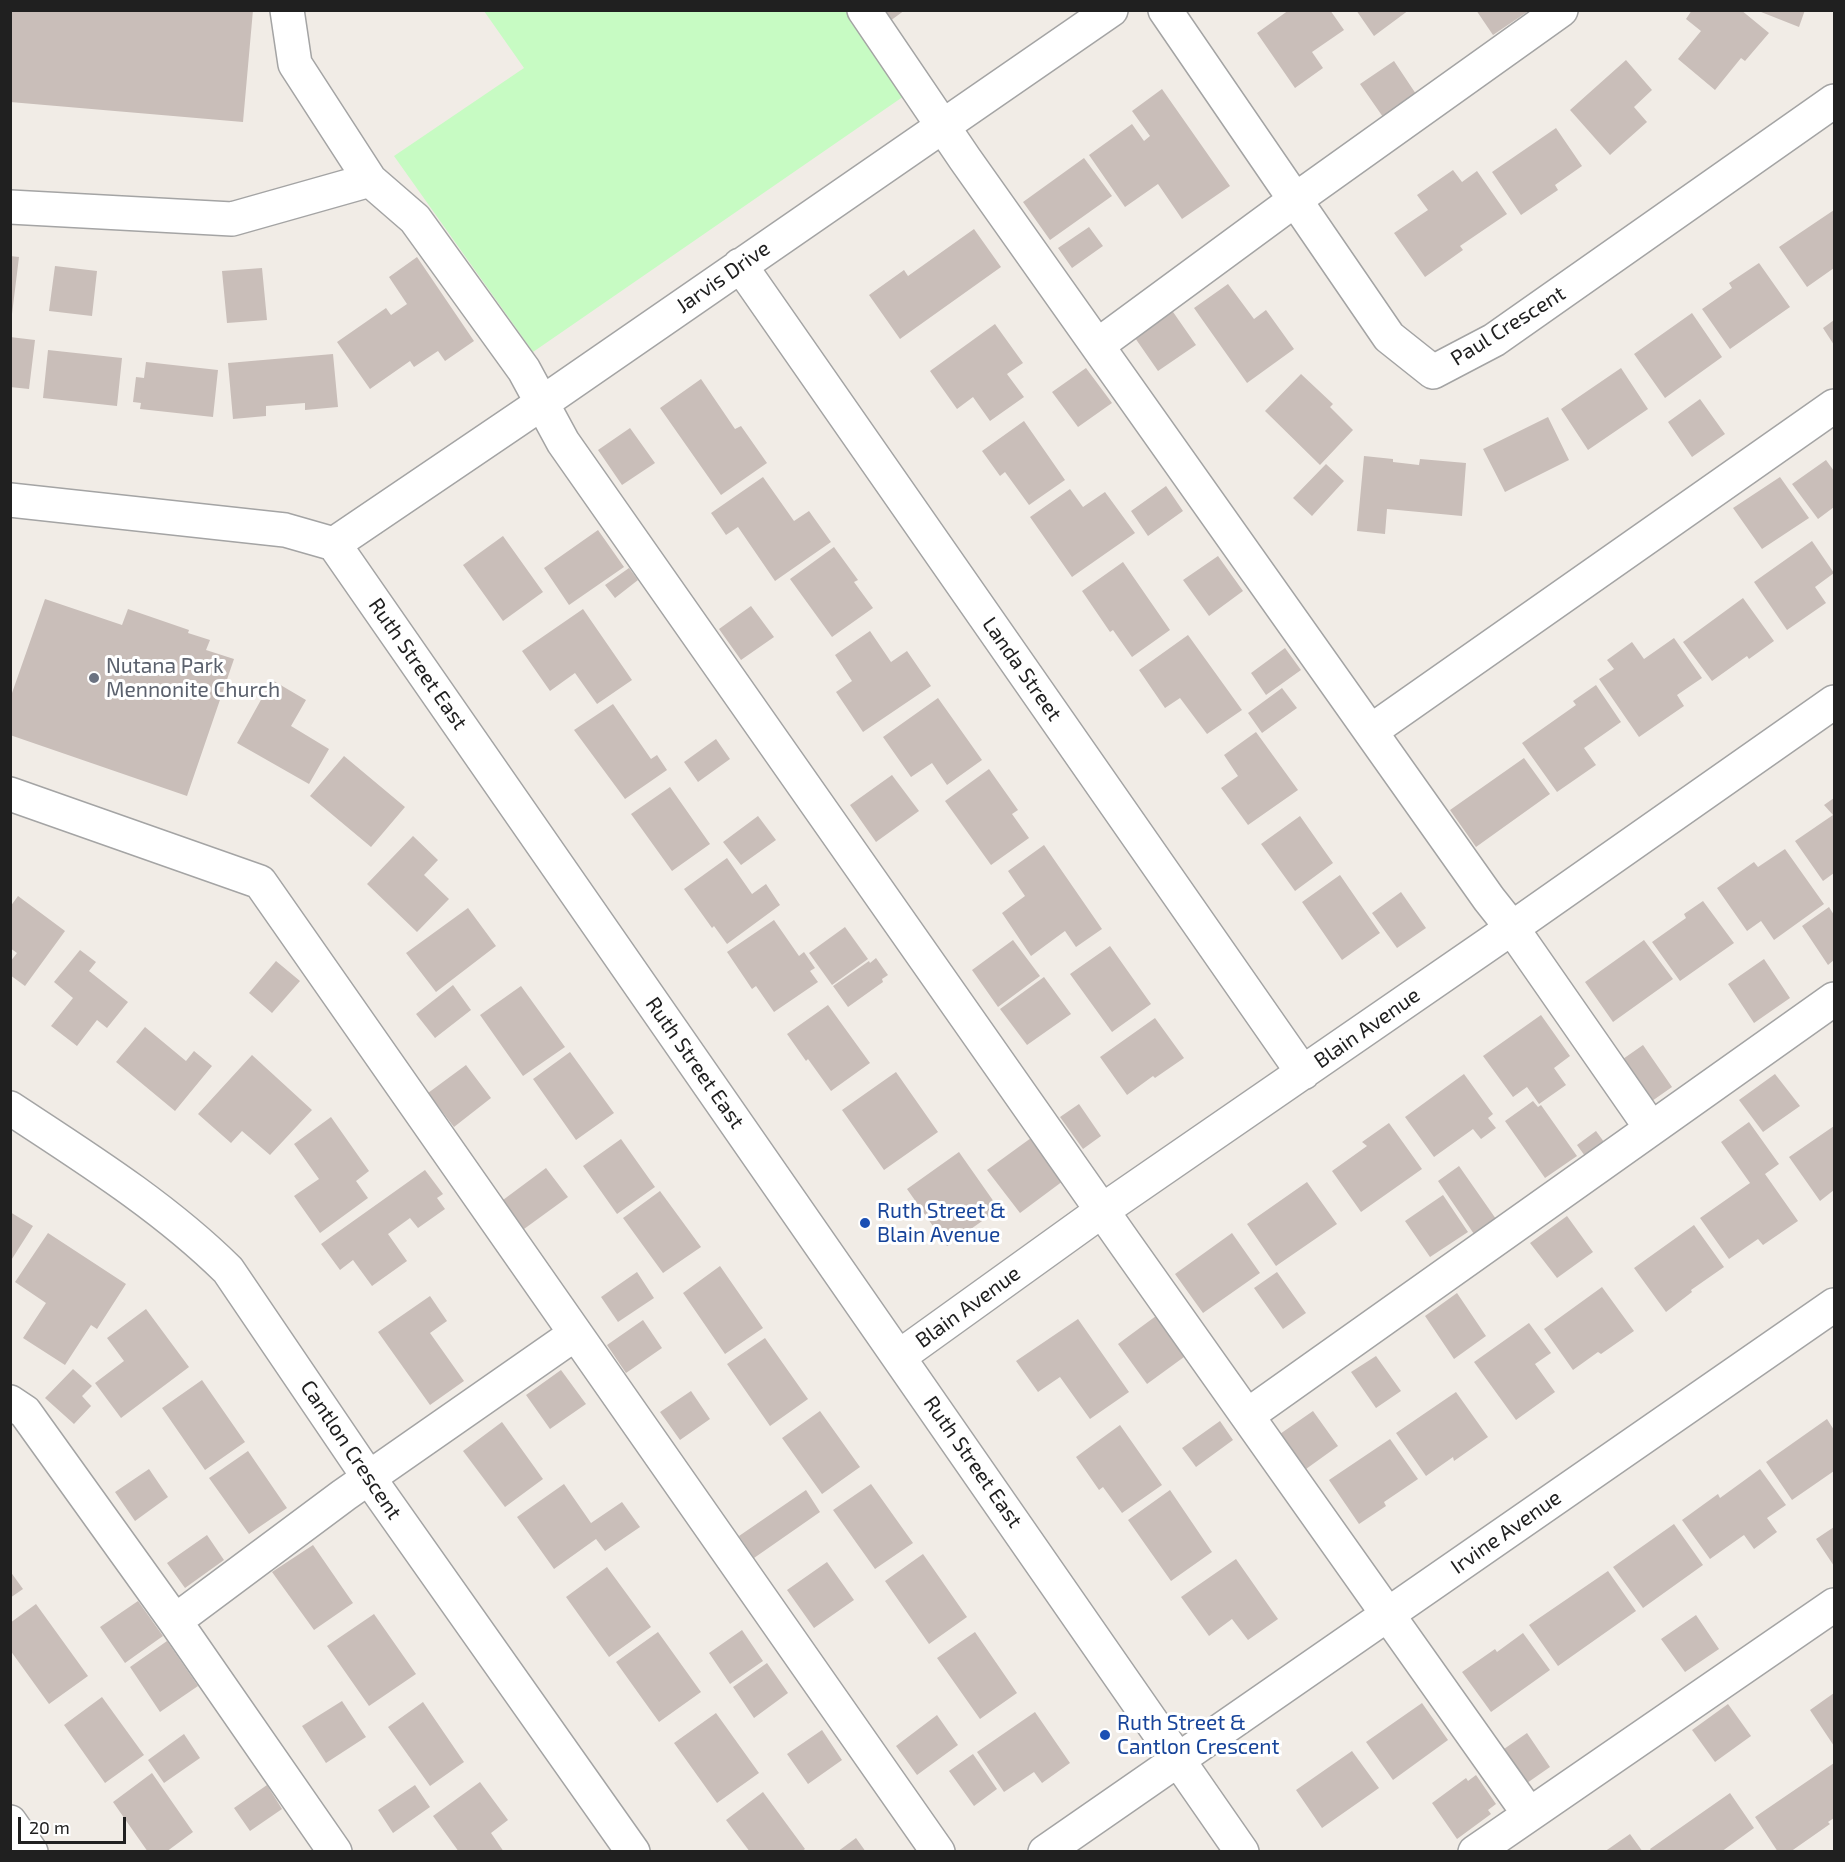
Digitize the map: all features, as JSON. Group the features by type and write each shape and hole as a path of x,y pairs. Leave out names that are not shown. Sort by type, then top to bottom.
{"street":[{"path":"287,10 296,64 370,180 415,219 524,370 570,451 1529,1814"},
{"path":"864,10 942,126 1489,899 1512,928 1651,1128"},
{"name":"Jarvis Drive","path":"334,544 1111,10"},
{"name":"Paul Crescent","path":"1165,10 1389,337 1433,372 1494,340 1834,101"},
{"path":"1098,345 1295,200 1561,10"},
{"path":"10,207 232,219 370,180"},
{"name":"Landa Street","path":"740,265 1303,1072"},
{"path":"1371,731 1834,406"},
{"path":"10,500 285,530 334,544"},
{"name":"Ruth Street East","path":"334,544 1242,1851"},
{"name":"Blain Avenue","path":"900,1356 1103,1210 1512,928 1834,702"},
{"path":"10,794 260,882 938,1851"},
{"path":"1248,1415 1834,999"},
{"name":"Cantlon Crescent","path":"10,1108 103,1168 199,1241 228,1269 369,1478 633,1851"},
{"name":"Irvine Avenue","path":"1178,1760 1834,1305"},
{"path":"175,1621 369,1478 575,1334"},
{"path":"10,1402 25,1412 175,1621 335,1851"},
{"path":"1475,1851 1834,1605"},
{"path":"1045,1851 1178,1760"},
{"path":"10,1822 31,1851"}],"green space":[{"path":"484,11 850,11 907,94 533,352 394,156 524,68"}],"building":[{"path":"10,10 253,10 243,122 10,102"},
{"path":"883,10 905,10 890,21"},
{"path":"1289,10 1330,10 1344,30 1312,52 1323,68 1295,88 1257,33"},
{"path":"1356,10 1409,10 1374,36"},
{"path":"1476,10 1526,10 1527,12 1493,35"},
{"path":"1692,10 1741,10 1769,33 1745,61 1741,58 1715,90 1678,59 1701,31 1686,19"},
{"path":"1756,10 1805,10 1799,27"},
{"path":"1626,60 1652,90 1634,107 1647,122 1610,155 1570,110"},
{"path":"1394,61 1416,94 1383,117 1360,84"},
{"path":"1162,89 1230,186 1182,219 1158,184 1125,207 1089,155 1132,124 1144,141 1150,136 1132,111"},
{"path":"1556,128 1582,166 1555,185 1558,190 1521,215 1492,172"},
{"path":"1084,158 1112,196 1050,240 1023,202"},
{"path":"1453,170 1462,182 1477,171 1507,214 1460,246 1463,250 1425,277 1394,233 1428,210 1417,195"},
{"path":"1834,210 1834,268 1807,287 1779,247"},
{"path":"1089,227 1103,246 1072,268 1058,248"},
{"path":"974,229 1001,267 900,339 869,295 904,270 908,276"},
{"path":"10,256 19,257 12,314 10,314"},
{"path":"417,257 474,341 445,361 438,351 414,367 410,361 370,389 337,342 386,308 391,315 407,304 389,277"},
{"path":"1759,263 1790,307 1730,349 1702,309 1732,288 1729,283"},
{"path":"55,266 97,271 92,316 49,311"},
{"path":"262,268 267,320 227,323 222,271"},
{"path":"1228,284 1254,319 1266,310 1294,349 1247,383 1194,308"},
{"path":"1171,309 1196,345 1158,371 1133,335"},
{"path":"1692,313 1722,357 1665,398 1634,354"},
{"path":"1834,320 1834,345 1823,328"},
{"path":"995,324 1023,363 1007,374 1024,397 990,421 973,397 957,409 930,371"},
{"path":"10,337 35,340 29,389 10,387"},
{"path":"48,350 122,358 117,406 43,398"},
{"path":"333,354 338,407 305,410 305,403 266,406 266,416 233,419 228,363"},
{"path":"146,362 218,370 213,417 140,409 141,403 133,402 136,377 144,378"},
{"path":"1086,368 1112,403 1078,427 1052,392"},
{"path":"1621,368 1648,409 1588,450 1561,409"},
{"path":"1301,374 1333,404 1330,407 1353,430 1320,465 1265,411"},
{"path":"701,379 735,429 741,426 767,463 721,495 660,408"},
{"path":"1700,399 1725,434 1692,457 1668,422"},
{"path":"1548,417 1569,460 1505,492 1483,449"},
{"path":"1024,421 1065,480 1029,505 1005,472 1000,476 982,451"},
{"path":"630,428 655,463 622,485 598,450"},
{"path":"1364,456 1419,465 1420,459 1466,463 1462,516 1387,509 1385,534 1357,531"},
{"path":"1826,460 1834,471 1834,507 1818,519 1792,484"},
{"path":"1326,464 1344,481 1312,516 1293,498"},
{"path":"763,477 794,521 809,511 831,542 775,581 738,527 726,535 711,513"},
{"path":"1780,477 1809,518 1762,549 1733,508"},
{"path":"1166,486 1183,511 1148,536 1131,511"},
{"path":"1070,489 1083,507 1105,492 1135,533 1072,577 1030,517"},
{"path":"598,530 624,567 569,605 544,568"},
{"path":"503,536 543,592 503,621 463,565"},
{"path":"1812,541 1834,573 1815,587 1826,603 1787,630 1754,582"},
{"path":"834,547 858,580 854,582 873,608 832,637 790,579"},
{"path":"1218,556 1243,591 1209,616 1183,580"},
{"path":"1123,562 1170,630 1132,657 1113,630 1110,632 1082,591"},
{"path":"629,568 638,580 615,598 605,585"},
{"path":"1743,598 1774,641 1749,659 1747,656 1712,681 1683,642"},
{"path":"45,599 122,625 128,609 189,630 188,633 210,640 206,650 234,659 187,796 10,735 10,693 12,693"},
{"path":"751,606 774,637 741,660 719,629"},
{"path":"583,609 632,680 597,704 575,673 550,691 522,651"},
{"path":"870,631 891,662 907,651 931,686 863,732 836,692 852,681 835,655"},
{"path":"1188,635 1242,710 1207,734 1180,698 1165,708 1139,670"},
{"path":"1674,638 1702,678 1677,695 1684,706 1639,737 1599,679 1614,669 1607,660 1632,642 1644,659"},
{"path":"1285,648 1301,670 1266,695 1251,673"},
{"path":"272,680 306,700 291,726 329,749 309,784 237,743"},
{"path":"1596,685 1621,722 1584,748 1596,765 1557,792 1522,743 1576,705 1573,701"},
{"path":"1282,688 1297,708 1262,733 1248,713"},
{"path":"938,698 982,760 947,785 932,763 911,777 883,737"},
{"path":"613,704 651,759 657,755 667,770 625,799 574,730"},
{"path":"1256,732 1298,790 1248,825 1221,788 1238,776 1224,755"},
{"path":"716,739 730,759 698,782 684,762"},
{"path":"344,756 405,807 371,847 310,796"},
{"path":"1524,758 1550,794 1476,847 1450,810"},
{"path":"989,769 1018,810 1012,814 1029,838 991,865 945,801"},
{"path":"892,775 919,811 876,842 850,805"},
{"path":"670,787 710,844 672,871 631,814"},
{"path":"1834,798 1834,873 1823,881 1795,841 1833,815 1824,805"},
{"path":"758,816 776,840 741,865 723,842"},
{"path":"1300,816 1333,863 1295,891 1261,844"},
{"path":"413,836 438,860 424,875 449,899 417,932 367,884"},
{"path":"1044,845 1102,929 1076,947 1065,931 1031,956 1002,913 1025,896 1008,871"},
{"path":"1785,849 1824,904 1774,940 1761,921 1747,931 1717,888 1754,862 1758,867"},
{"path":"727,858 752,894 766,884 780,905 727,944 714,926 712,928 684,889"},
{"path":"1340,875 1380,933 1342,960 1302,902"},
{"path":"1401,892 1426,928 1397,948 1372,913"},
{"path":"18,896 65,931 25,986 10,975 10,962 17,953 10,948 10,907"},
{"path":"1703,901 1734,943 1680,981 1652,942 1686,918 1684,914"},
{"path":"1829,907 1834,915 1834,960 1828,965 1802,926"},
{"path":"468,908 496,946 436,992 406,953"},
{"path":"774,920 799,956 804,952 815,968 810,971 818,982 774,1012 756,986 752,989 727,952"},
{"path":"845,927 868,959 832,985 809,953"},
{"path":"1013,940 1040,976 998,1007 972,970"},
{"path":"1644,940 1673,979 1613,1022 1585,982"},
{"path":"1110,946 1151,1004 1112,1032 1070,974"},
{"path":"80,950 96,962 89,971 128,1002 107,1028 97,1020 77,1046 51,1026 73,998 54,982"},
{"path":"876,958 888,975 882,979 883,982 848,1007 833,986"},
{"path":"1764,959 1790,998 1754,1023 1728,984"},
{"path":"276,961 300,981 272,1013 249,993"},
{"path":"1044,977 1071,1014 1027,1045 1000,1009"},
{"path":"453,985 471,1010 435,1038 416,1014"},
{"path":"521,986 565,1047 523,1076 480,1015"},
{"path":"828,1005 870,1063 831,1091 787,1034"},
{"path":"1541,1015 1570,1056 1554,1068 1566,1085 1539,1104 1527,1087 1513,1097 1483,1056"},
{"path":"1155,1018 1184,1058 1127,1095 1100,1057"},
{"path":"145,1027 186,1061 194,1051 212,1066 175,1111 116,1062"},
{"path":"1643,1045 1672,1087 1652,1101 1623,1059"},
{"path":"570,1052 614,1113 576,1140 533,1079"},
{"path":"252,1055 312,1110 270,1155 242,1131 231,1143 198,1114"},
{"path":"466,1065 491,1098 454,1127 428,1093"},
{"path":"896,1072 938,1132 884,1170 842,1110"},
{"path":"1464,1074 1493,1114 1488,1118 1496,1128 1481,1139 1473,1129 1434,1157 1405,1117"},
{"path":"1775,1074 1800,1106 1763,1132 1739,1100"},
{"path":"1533,1101 1538,1107 1541,1105 1577,1156 1545,1178 1505,1121"},
{"path":"1079,1104 1101,1136 1083,1149 1060,1117"},
{"path":"331,1117 369,1171 356,1181 368,1198 320,1233 294,1196 319,1179 294,1144"},
{"path":"1749,1122 1779,1164 1765,1174 1798,1221 1763,1245 1758,1239 1729,1259 1700,1218 1750,1183 1721,1142"},
{"path":"1389,1123 1422,1169 1361,1212 1332,1171 1367,1146 1362,1142"},
{"path":"1834,1126 1834,1190 1820,1201 1789,1157"},
{"path":"1596,1131 1604,1142 1585,1156 1577,1145"},
{"path":"1031,1138 1063,1181 1020,1213 987,1170"},
{"path":"621,1139 655,1187 617,1214 583,1166"},
{"path":"959,1152 999,1209 947,1246 907,1189"},
{"path":"1459,1166 1496,1219 1474,1234 1438,1181"},
{"path":"546,1168 568,1197 524,1229 503,1200"},
{"path":"425,1170 443,1194 437,1198 445,1209 418,1228 410,1218 388,1234 407,1261 372,1286 353,1260 340,1270 321,1244"},
{"path":"1307,1182 1337,1224 1276,1266 1247,1224"},
{"path":"660,1191 701,1247 663,1273 623,1218"},
{"path":"1443,1195 1468,1232 1430,1257 1405,1221"},
{"path":"10,1212 33,1226 10,1262"},
{"path":"1567,1216 1593,1252 1557,1278 1530,1243"},
{"path":"1694,1225 1724,1267 1691,1290 1692,1292 1666,1312 1634,1268"},
{"path":"48,1233 126,1284 97,1329 91,1325 65,1365 23,1338 46,1303 15,1282"},
{"path":"1232,1233 1260,1273 1203,1313 1175,1274"},
{"path":"720,1266 763,1328 725,1354 683,1293"},
{"path":"637,1272 654,1298 618,1322 601,1297"},
{"path":"1277,1272 1306,1313 1283,1329 1254,1288"},
{"path":"1602,1287 1634,1331 1573,1370 1544,1329"},
{"path":"1457,1293 1486,1336 1454,1359 1425,1316"},
{"path":"430,1296 447,1321 430,1333 464,1381 430,1405 378,1332"},
{"path":"146,1309 189,1367 121,1418 95,1383 124,1361 107,1338"},
{"path":"1156,1316 1184,1357 1147,1384 1118,1344"},
{"path":"1078,1319 1129,1392 1090,1419 1060,1377 1038,1392 1016,1361"},
{"path":"643,1320 662,1348 626,1373 607,1345"},
{"path":"1529,1323 1551,1353 1535,1364 1555,1392 1516,1420 1474,1362"},
{"path":"765,1338 808,1399 770,1426 727,1364"},
{"path":"1376,1356 1401,1391 1376,1408 1351,1372"},
{"path":"73,1369 92,1386 82,1396 91,1406 74,1424 45,1398"},
{"path":"561,1370 586,1404 550,1429 526,1395"},
{"path":"202,1380 245,1442 205,1470 162,1408"},
{"path":"691,1391 710,1419 680,1440 660,1412"},
{"path":"1456,1392 1488,1437 1454,1461 1453,1457 1426,1476 1396,1433"},
{"path":"820,1411 860,1467 822,1494 782,1438"},
{"path":"1313,1411 1338,1446 1306,1469 1280,1434"},
{"path":"1827,1419 1834,1430 1834,1471 1792,1500 1766,1462"},
{"path":"1220,1421 1233,1440 1196,1467 1182,1448"},
{"path":"502,1422 543,1479 505,1507 463,1451"},
{"path":"1120,1425 1162,1485 1122,1513 1103,1487 1099,1490 1076,1457"},
{"path":"1390,1439 1418,1479 1384,1502 1386,1506 1359,1524 1329,1480"},
{"path":"248,1451 287,1508 249,1534 209,1478"},
{"path":"149,1469 168,1497 135,1521 115,1492"},
{"path":"1760,1469 1786,1505 1767,1518 1777,1532 1754,1549 1744,1535 1710,1559 1682,1520 1718,1494 1720,1498"},
{"path":"564,1484 591,1523 622,1502 640,1527 605,1551 596,1539 554,1569 517,1517"},
{"path":"871,1484 913,1543 875,1569 833,1510"},
{"path":"806,1490 820,1512 754,1558 739,1536"},
{"path":"1170,1490 1212,1552 1171,1581 1128,1520"},
{"path":"1674,1524 1703,1565 1643,1608 1613,1567"},
{"path":"1834,1527 1834,1566 1816,1539"},
{"path":"207,1535 224,1560 185,1588 167,1563"},
{"path":"313,1545 353,1603 314,1630 272,1572"},
{"path":"923,1554 967,1617 929,1644 885,1581"},
{"path":"1236,1559 1278,1619 1248,1640 1232,1619 1209,1636 1181,1597"},
{"path":"827,1562 854,1600 814,1628 787,1590"},
{"path":"607,1567 651,1627 609,1657 566,1597"},
{"path":"10,1571 23,1589 10,1598"},
{"path":"1608,1571 1636,1611 1558,1666 1529,1625"},
{"path":"138,1601 163,1636 125,1663 100,1627"},
{"path":"36,1604 88,1676 49,1704 10,1650 10,1623"},
{"path":"374,1614 416,1674 369,1706 327,1646"},
{"path":"1696,1615 1719,1649 1685,1672 1661,1639"},
{"path":"742,1630 763,1661 730,1684 709,1653"},
{"path":"658,1632 701,1692 659,1722 616,1662"},
{"path":"975,1632 1017,1693 980,1719 937,1658"},
{"path":"1523,1633 1550,1670 1491,1712 1462,1672 1495,1649 1497,1652"},
{"path":"167,1641 198,1686 160,1712 130,1667"},
{"path":"767,1663 788,1693 754,1718 733,1687"},
{"path":"1834,1693 1834,1746 1810,1710"},
{"path":"102,1697 144,1755 105,1783 64,1725"},
{"path":"342,1701 366,1737 326,1763 302,1726"},
{"path":"423,1702 464,1762 430,1786 388,1727"},
{"path":"1422,1703 1448,1740 1393,1780 1366,1742"},
{"path":"1728,1704 1751,1736 1715,1762 1692,1730"},
{"path":"1035,1712 1070,1763 1042,1783 1034,1772 1004,1792 977,1752"},
{"path":"716,1713 759,1773 717,1803 674,1743"},
{"path":"937,1715 958,1745 917,1775 896,1746"},
{"path":"822,1730 842,1760 808,1784 787,1754"},
{"path":"1527,1733 1550,1767 1527,1783 1504,1749"},
{"path":"184,1734 200,1758 164,1783 148,1760"},
{"path":"1352,1751 1379,1788 1322,1828 1296,1790"},
{"path":"973,1754 997,1789 974,1806 949,1771"},
{"path":"1834,1763 1834,1818 1828,1822 1830,1824 1790,1852 1778,1852 1755,1817"},
{"path":"152,1773 193,1832 166,1852 148,1852 113,1802"},
{"path":"1476,1775 1496,1804 1488,1810 1491,1814 1457,1839 1432,1803 1466,1778 1468,1781"},
{"path":"480,1782 508,1820 491,1833 504,1852 459,1852 433,1816"},
{"path":"267,1785 282,1809 250,1831 234,1808"},
{"path":"415,1785 430,1807 393,1833 378,1810"},
{"path":"763,1792 805,1849 801,1852 750,1852 726,1820"},
{"path":"1730,1793 1754,1828 1721,1852 1652,1852 1650,1849"},
{"path":"1630,1834 1643,1852 1604,1852"},
{"path":"856,1838 866,1852 837,1852"}],"place":[{"name":"Nutana Park Mennonite Church","path":"94,678"},
{"name":"Ruth Street & Blain Avenue","path":"865,1223"},
{"name":"Ruth Street & Cantlon Crescent","path":"1105,1735"}]}
